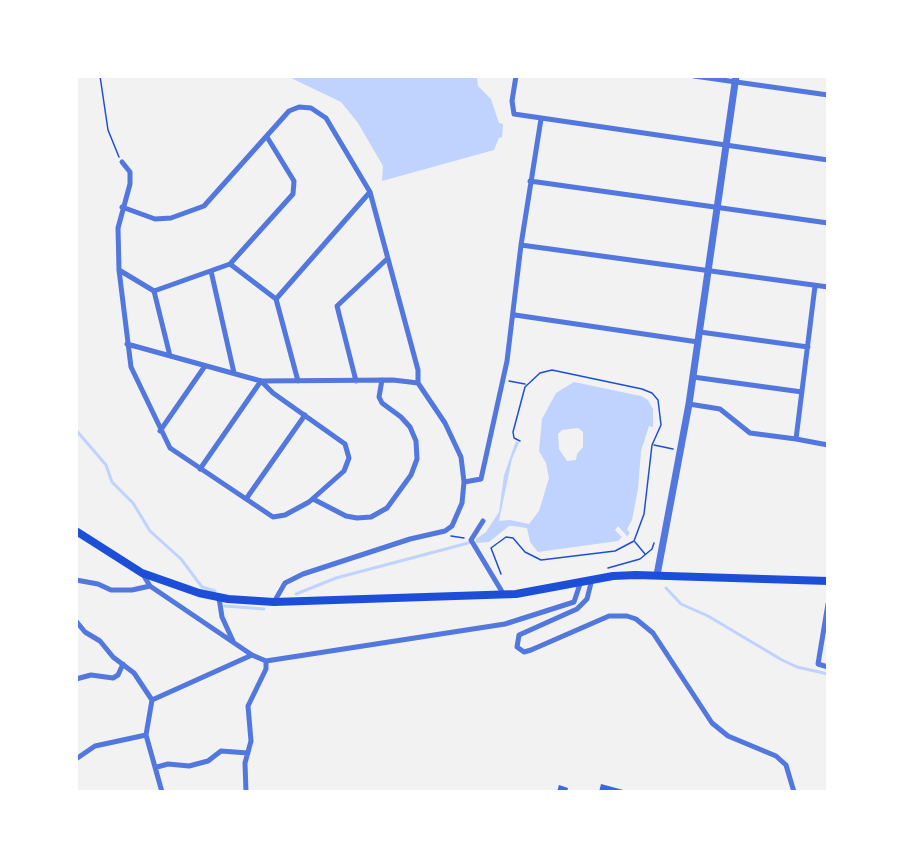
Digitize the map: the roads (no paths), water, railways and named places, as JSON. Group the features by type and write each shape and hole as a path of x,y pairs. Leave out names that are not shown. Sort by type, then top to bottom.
{"main road":[{"path":"76,531 142,573 219,598 274,602 504,595 592,579 657,575 828,581"}],"street":[{"path":"516,76 512,101 514,114 828,160"},
{"path":"694,76 735,79 828,95"},
{"path":"657,575 689,404 735,79"},
{"path":"122,207 154,219 189,214 204,206 290,111 299,107 320,112 326,118 370,192 418,370 418,383 456,443 464,482 458,514 452,526 440,532 410,539 285,582 274,602"},
{"path":"464,482 481,479 502,380 515,315 521,245 541,119"},
{"path":"154,291 230,264 293,194 294,181 267,137"},
{"path":"122,162 130,172 130,184 118,228 119,270 131,367 170,448 273,517 285,515 313,499 344,471 349,458 345,444 261,381"},
{"path":"530,182 828,223"},
{"path":"276,299 370,192"},
{"path":"521,245 828,287"},
{"path":"357,381 337,306 387,259"},
{"path":"230,264 276,299 298,381"},
{"path":"119,270 154,291 170,356"},
{"path":"211,271 234,373"},
{"path":"796,439 816,286"},
{"path":"515,315 698,342"},
{"path":"700,332 808,347"},
{"path":"127,344 261,381 382,380 418,383"},
{"path":"160,431 205,366"},
{"path":"693,377 802,392"},
{"path":"313,499 346,516 371,517 387,508 411,476 417,459 416,441 410,427 382,403 379,397 382,380"},
{"path":"200,469 261,381"},
{"path":"689,404 720,409 750,433 828,445"},
{"path":"246,499 305,415"},
{"path":"483,521 472,542 504,595"},
{"path":"142,573 150,586 252,655 266,662 505,624 574,602 581,581"},
{"path":"592,579 587,599 578,609 519,635 517,647 525,652 531,650 609,616 627,616 636,619 653,633 712,723 728,736 776,756 786,765 794,792"},
{"path":"76,580 98,584 111,591 150,586"},
{"path":"219,598 226,630 234,643"},
{"path":"828,604 818,664 828,667"},
{"path":"76,621 134,673 152,700 146,735 157,767 162,792"},
{"path":"152,700 252,655"},
{"path":"246,792 245,763 251,741 248,706 266,669 266,662"},
{"path":"76,679 91,675 113,678 118,675 123,664"},
{"path":"76,759 95,746 146,735"},
{"path":"157,767 168,764 189,766 208,761 221,751 248,753"}],"water":[{"path":"289,77 477,77 478,86 491,99 499,123 503,124 502,137 499,138 494,150 382,181 383,166 358,123 341,102"},
{"path":"574,382 641,396 648,400 653,409 653,427 649,426 641,451 638,489 632,520 627,529 630,533 627,536 618,526 615,530 622,537 618,541 538,552 530,542 527,528 509,526 489,542 476,543 476,539 486,532 499,512 504,475 516,441 519,443 512,459 499,521 510,520 529,524 539,511 549,478 546,463 539,451 542,419 556,393","holes":["578,428 583,432 583,447 577,454 576,460 567,461 559,449 558,434 562,430"]}],"waterway":[{"path":"76,430 106,465 112,482 133,503 150,531 181,559 202,587 215,591"},
{"path":"296,594 336,578 472,542"},
{"path":"666,588 681,604 708,616 782,660 797,667 828,674"},
{"path":"225,606 264,609"}]}
